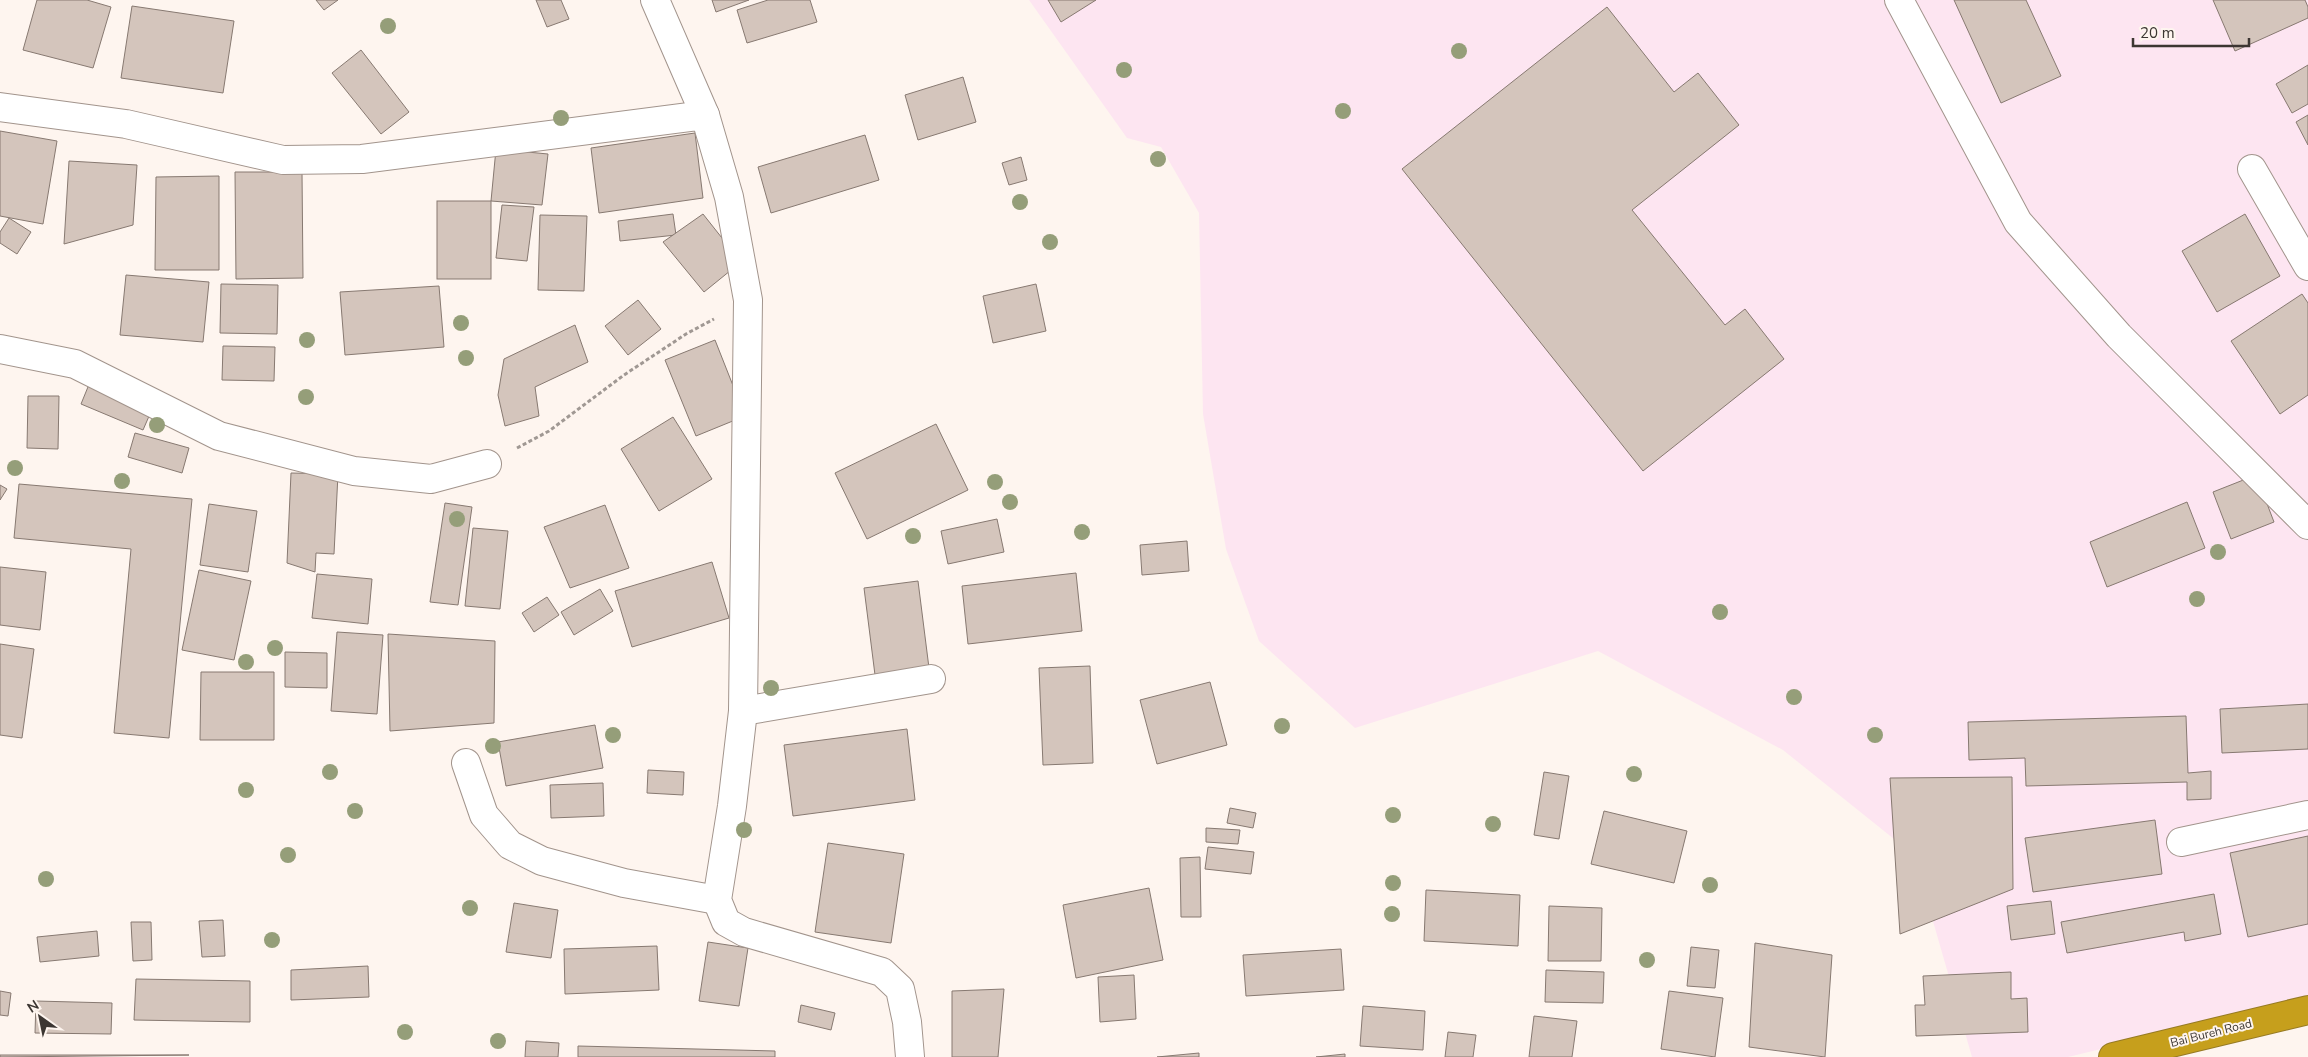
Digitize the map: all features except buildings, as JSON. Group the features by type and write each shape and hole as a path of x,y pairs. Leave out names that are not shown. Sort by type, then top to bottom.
{"highway":[{"name":"Bai Bureh Road","path":"2113,1057 2308,1010"}],"street":[{"path":"655,0 704,115 729,197 748,300 743,711 732,806 717,900 726,922 744,932 882,972 900,989 907,1022 910,1057"},
{"path":"1899,0 2018,222 2119,336 2308,525"},
{"path":"0,107 126,124 283,160 362,159 704,115"},
{"path":"2252,169 2308,266"},
{"path":"0,349 75,364 219,436 354,471 431,479 487,464"},
{"path":"743,711 931,679"},
{"path":"466,763 484,815 510,845 542,861 624,883 717,900"},
{"path":"2181,842 2308,815"}],"path":[{"path":"487,464 549,431 624,375 686,334 748,300"}],"shaded area":[{"path":"1029,0 2308,0 2308,999 2068,1057 1972,1057 1914,855 1783,750 1598,651 1355,728 1259,641 1226,549 1203,414 1199,213 1161,147 1127,138"}]}
